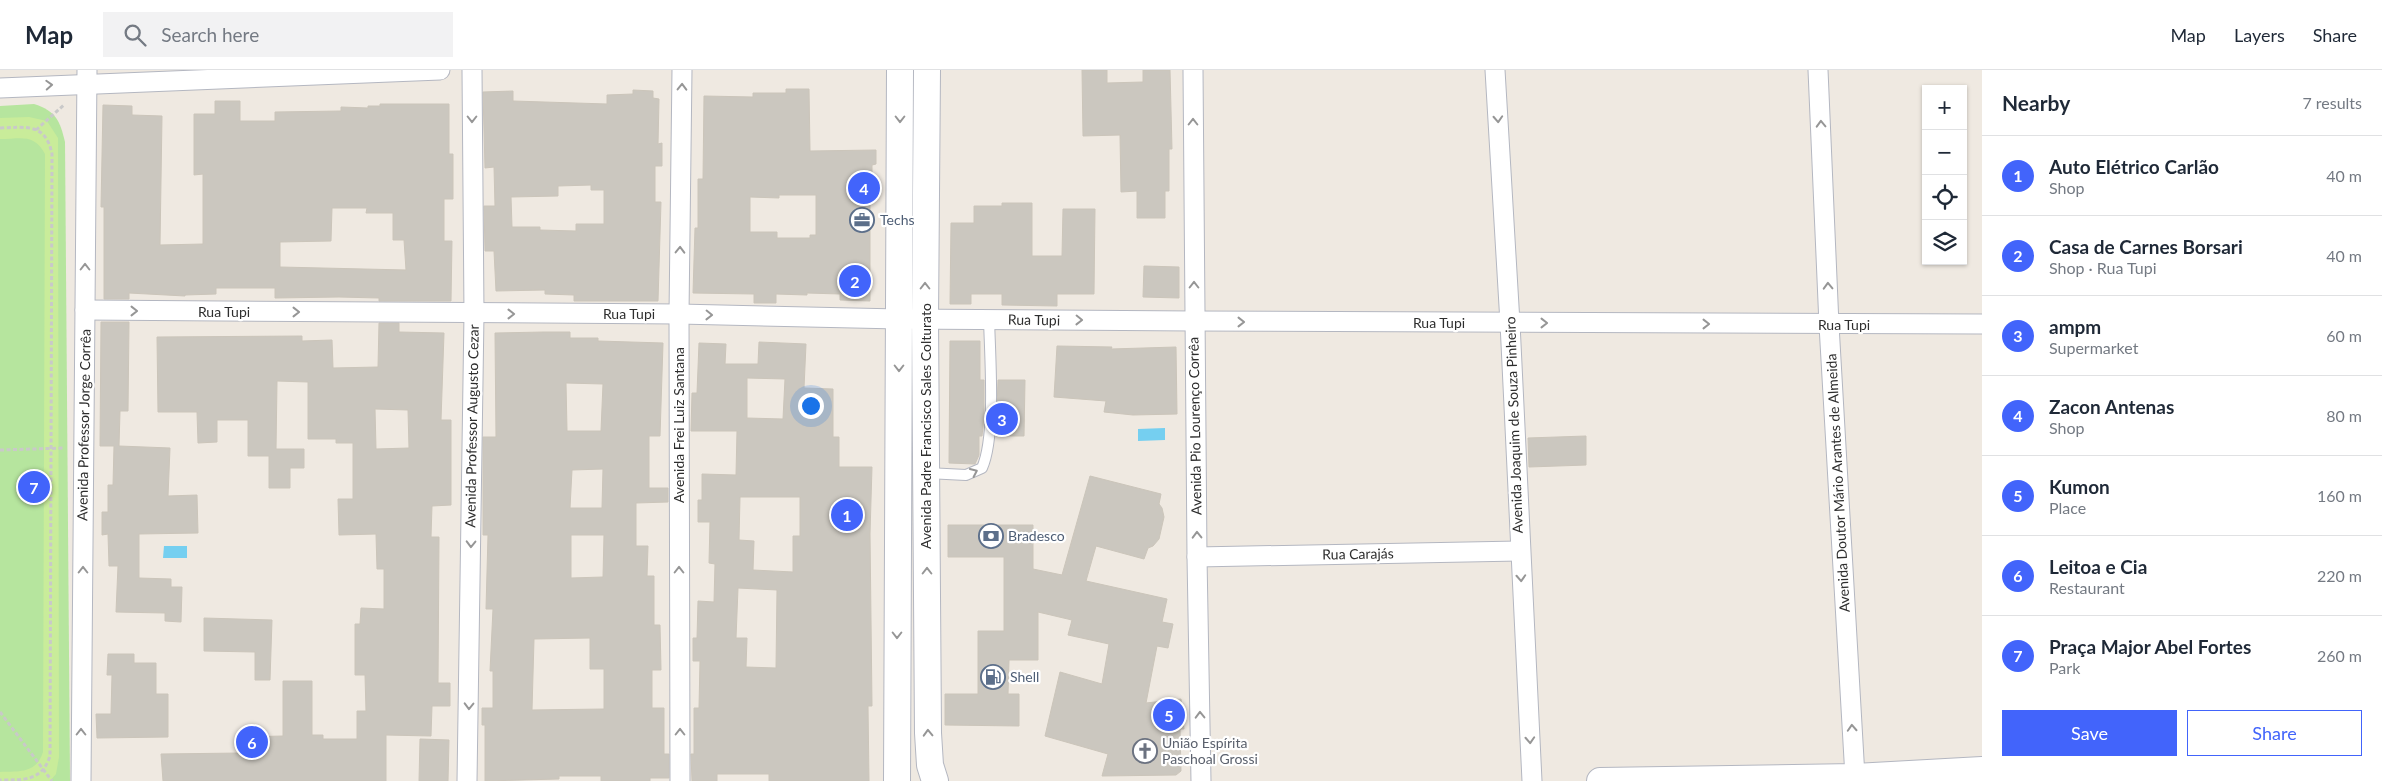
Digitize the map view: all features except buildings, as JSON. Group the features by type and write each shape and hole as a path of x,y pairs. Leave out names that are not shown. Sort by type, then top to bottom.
{"main road":[{"name":"Avenida Padre Francisco Sales Colturato","path":"897,781 900,70"},
{"name":"Avenida Padre Francisco Sales Colturato","path":"927,70 925,319 928,733 930,765 936,781"},
{"path":"1600,781 1854,779 1982,770"}],"street":[{"path":"0,88 87,77 440,70"},
{"name":"Avenida Professor Augusto Cezar","path":"468,781 474,314 472,70"},
{"name":"Avenida Frei Luiz Santana","path":"680,781 679,314 682,70"},
{"name":"Avenida Pio Lourenço Corrêa","path":"1193,70 1194,321 1201,781"},
{"name":"Avenida Joaquim de Souza Pinheiro","path":"1495,70 1510,323 1519,551 1532,781"},
{"name":"Avenida Doutor Mário Arantes de Almeida","path":"1818,70 1829,325 1854,779"},
{"name":"Avenida Professor Jorge Corrêa","path":"81,781 87,77"},
{"name":"Rua Tupi","path":"85,310 679,314 899,319 1829,325 1982,324"},
{"name":"Rua Carajás","path":"1197,557 1519,551"}],"lane":[{"path":"926,473 966,475 982,468 987,456 990,396 989,319"}],"path":[{"path":"36,130 47,122"},
{"path":"0,128 30,127 43,133 50,144 52,154 50,756 44,770 38,776 24,780 0,780"},
{"path":"0,450 83,448"},
{"path":"0,712 52,781"}],"green space":[{"path":"34,104 47,110 56,118 65,142 70,781 0,781 0,106"},
{"path":"29,117 47,121 58,138 59,757 56,774 50,781 0,781 0,772 20,771 31,768 40,759 43,752 45,154 41,147 31,140 21,138 0,139 0,118"}],"water":[{"path":"1165,428 1165,440 1138,441 1138,429"},
{"path":"164,546 187,546 187,558 163,558"}],"place":[{"name":"Zacon Antenas","path":"864,188"},
{"name":"Techs","path":"862,220"},
{"name":"Casa de Carnes Borsari","path":"855,281"},
{"name":"ampm","path":"1002,419"},
{"name":"Praça Major Abel Fortes","path":"34,487"},
{"name":"Auto Elétrico Carlão","path":"847,515"},
{"name":"Bradesco","path":"991,536"},
{"name":"Shell","path":"993,677"},
{"name":"Kumon","path":"1169,715"},
{"name":"Leitoa e Cia","path":"252,742"},
{"name":"União Espírita Paschoal Grossi","path":"1145,751"}]}
